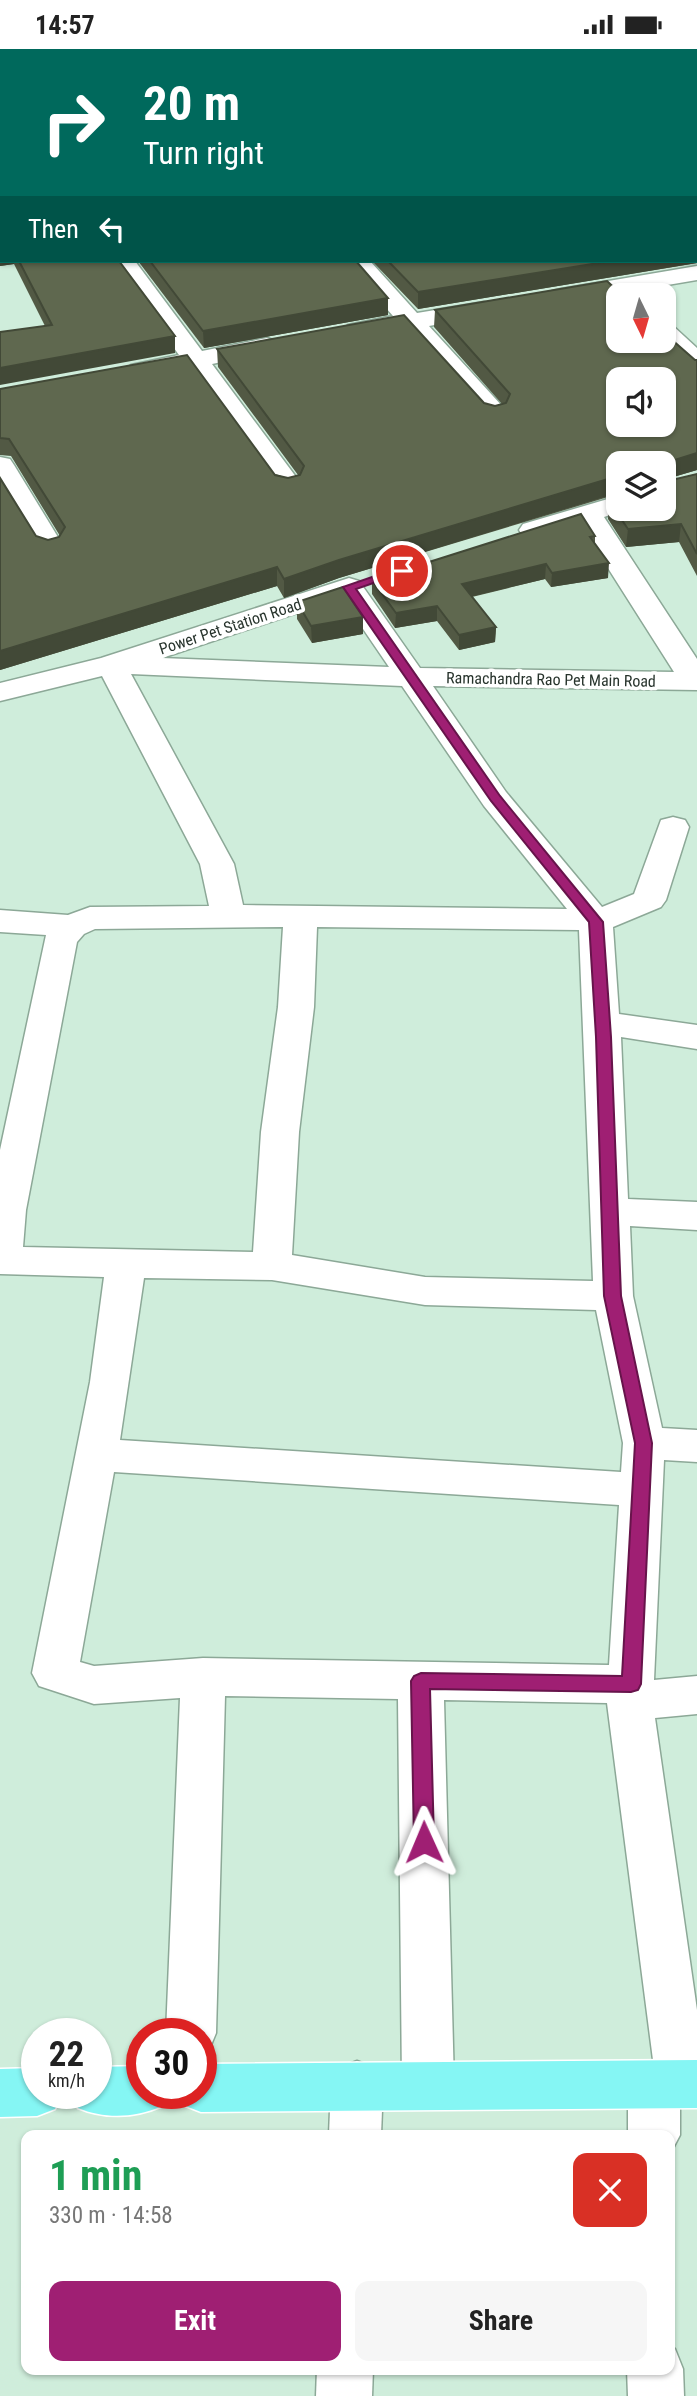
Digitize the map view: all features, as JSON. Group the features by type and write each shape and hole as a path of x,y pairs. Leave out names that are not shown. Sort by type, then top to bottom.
{"main road":[{"path":"217,2088 678,2084"},
{"path":"0,2093 21,2092"}],"street":[{"path":"123,263 288,485"},
{"path":"359,263 494,413"},
{"path":"623,283 697,273"},
{"path":"540,300 606,286"},
{"path":"328,336 514,304"},
{"path":"676,342 697,362"},
{"path":"116,374 288,343"},
{"path":"0,465 50,547"},
{"path":"508,538 606,507"},
{"path":"587,513 684,664 697,669"},
{"name":"Power Pet Station Road","path":"0,692 111,665 362,583 412,677"},
{"path":"111,665 217,864 228,916"},
{"name":"Ramachandra Rao Pet Main Road","path":"111,665 412,677 697,681"},
{"path":"412,677 495,799 595,921 602,1023 613,1296 643,1443 631,1692 678,2084 656,2130"},
{"path":"613,1296 425,1291 272,1266 1,1261 7,1210 60,939 72,926 90,918 228,916 595,921 649,900 674,827"},
{"path":"272,1266 280,1132 296,1007 300,916"},
{"path":"0,921 72,926"},
{"path":"602,1023 697,1037"},
{"path":"609,1211 697,1216"},
{"path":"126,1263 96,1455 55,1673 94,1685 203,1677 421,1681 697,1695"},
{"path":"643,1443 697,1446"},
{"path":"96,1455 640,1490"},
{"path":"192,2018 203,1677"},
{"path":"421,1681 428,2084"},
{"path":"355,2130 358,2085"},
{"path":"344,2396 345,2375"},
{"path":"655,2375 656,2396"}],"building":[{"path":"20,263 120,263 175,336 0,368 0,332 52,325"},
{"path":"152,263 358,263 388,298 203,331"},
{"path":"390,263 599,263 418,292"},
{"path":"607,281 609,283 606,283 606,353 676,353 676,343 697,360 697,453 676,460 676,451 606,451 606,480 284,579 277,567 0,651 0,478 36,536 48,540 59,537 65,527 9,439 0,438 0,389 187,355 275,475 288,478 300,475 304,466 217,349 404,315 484,403 495,406 506,403 510,394 435,310"},
{"path":"697,474 697,554 681,524 628,529 623,521 676,521 676,479"},
{"path":"581,514 595,536 590,537 609,563 552,573 546,564 462,584 496,627 459,635 437,606 396,613 372,580"},
{"path":"343,587 363,617 311,626 297,602"}],"route":[{"path":"402,571 349,587 495,799 596,922 613,1296 643,1443 631,1684 421,1681 424,1842"}]}
